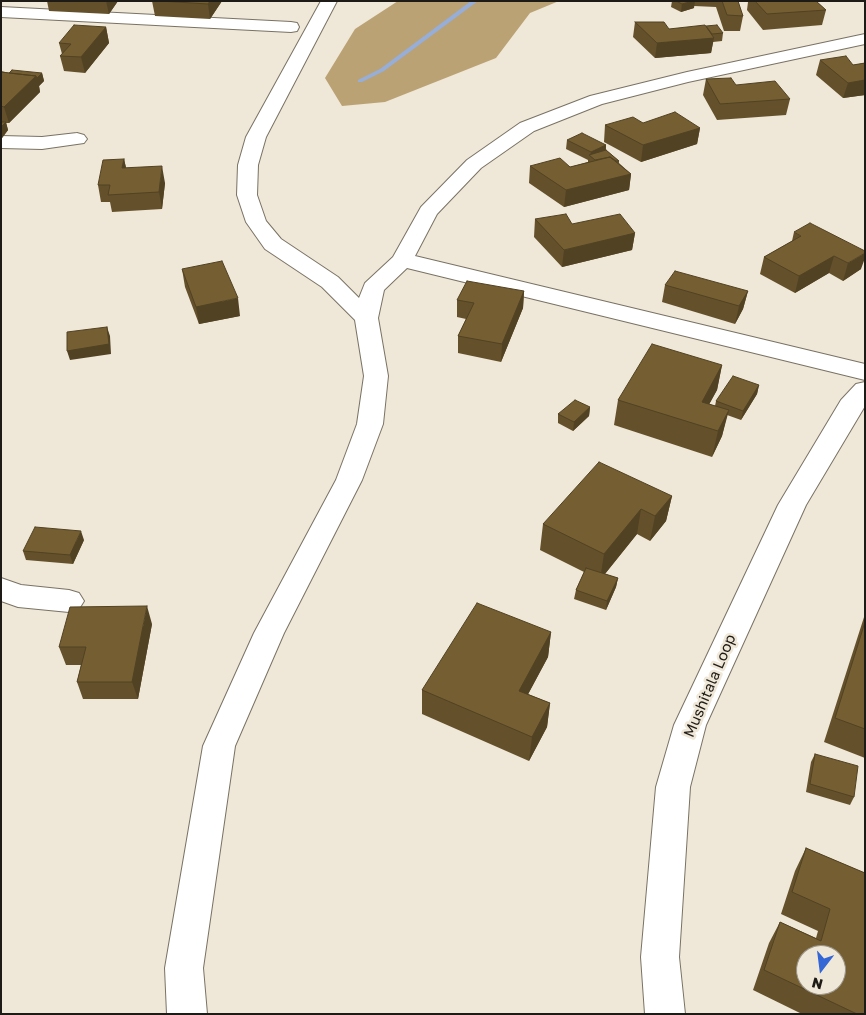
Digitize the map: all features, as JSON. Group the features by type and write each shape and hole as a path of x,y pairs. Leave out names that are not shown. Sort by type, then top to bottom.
{"street":[{"path":"330,1 256,137 248,165 248,195 256,222 273,244 330,282 366,318"},
{"path":"1,12 291,27"},
{"path":"187,1014 184,968 219,746 269,633 349,480 370,424 376,376 366,318 373,288 402,260 428,211 474,164 527,128 596,100 687,77 865,39"},
{"path":"1,142 42,143 77,138"},
{"path":"402,260 865,372"},
{"name":"Mushitala Loop","path":"665,1014 660,957 673,787 690,725 792,505 850,406 865,390"},
{"path":"1,589 18,596 69,601"}],"shaded area":[{"path":"398,1 559,1 530,13 496,58 385,102 342,106 325,78 355,29"}],"building":[{"path":"160,1 210,1 208,4"},
{"path":"676,1 693,1 682,4"},
{"path":"722,1 738,1 743,16 727,15"},
{"path":"755,1 816,1 826,10 767,14"},
{"path":"635,22 664,22 669,29 705,25 714,38 657,43"},
{"path":"74,25 106,27 81,57 60,56 71,44 59,43"},
{"path":"717,25 723,33 712,34 706,26"},
{"path":"846,56 853,65 865,63 865,80 848,83 820,60"},
{"path":"12,70 42,73 37,78 36,76 9,73"},
{"path":"1,72 36,76 4,107 1,106"},
{"path":"731,78 736,85 775,81 790,99 720,104 706,79"},
{"path":"675,112 700,128 643,145 605,125 633,117 643,123"},
{"path":"582,133 606,145 591,152 567,140"},
{"path":"606,150 619,161 610,157 595,160 589,155"},
{"path":"610,157 631,174 566,190 530,166 560,158 570,167"},
{"path":"124,159 122,168 162,166 159,192 108,195 110,185 98,185 103,160"},
{"path":"566,214 572,224 620,214 635,233 564,250 535,219"},
{"path":"810,223 865,251 865,253 848,263 834,256 799,276 764,257 801,236 794,232"},
{"path":"222,261 238,298 196,307 182,269"},
{"path":"675,271 748,291 739,306 665,285"},
{"path":"467,281 524,291 502,344 458,336 474,303 457,300"},
{"path":"107,327 109,344 67,351 67,332"},
{"path":"652,344 722,365 702,402 729,410 718,431 618,400"},
{"path":"733,376 759,385 743,411 716,401"},
{"path":"575,400 590,407 574,422 558,414"},
{"path":"599,462 672,496 655,516 641,509 604,554 543,524"},
{"path":"35,527 81,531 70,555 23,551"},
{"path":"586,568 618,578 607,601 576,590"},
{"path":"477,603 551,632 519,691 550,703 532,737 422,690"},
{"path":"147,606 132,682 77,682 86,647 59,647 70,607"},
{"path":"865,622 865,729 835,718"},
{"path":"815,754 858,766 854,797 810,784"},
{"path":"806,848 865,873 865,1014 857,1014 817,995 846,995 846,945 796,945 796,985 764,970 780,922 821,941 830,909 792,892"}],"waterway":[{"path":"360,81 382,70 475,1"}]}
